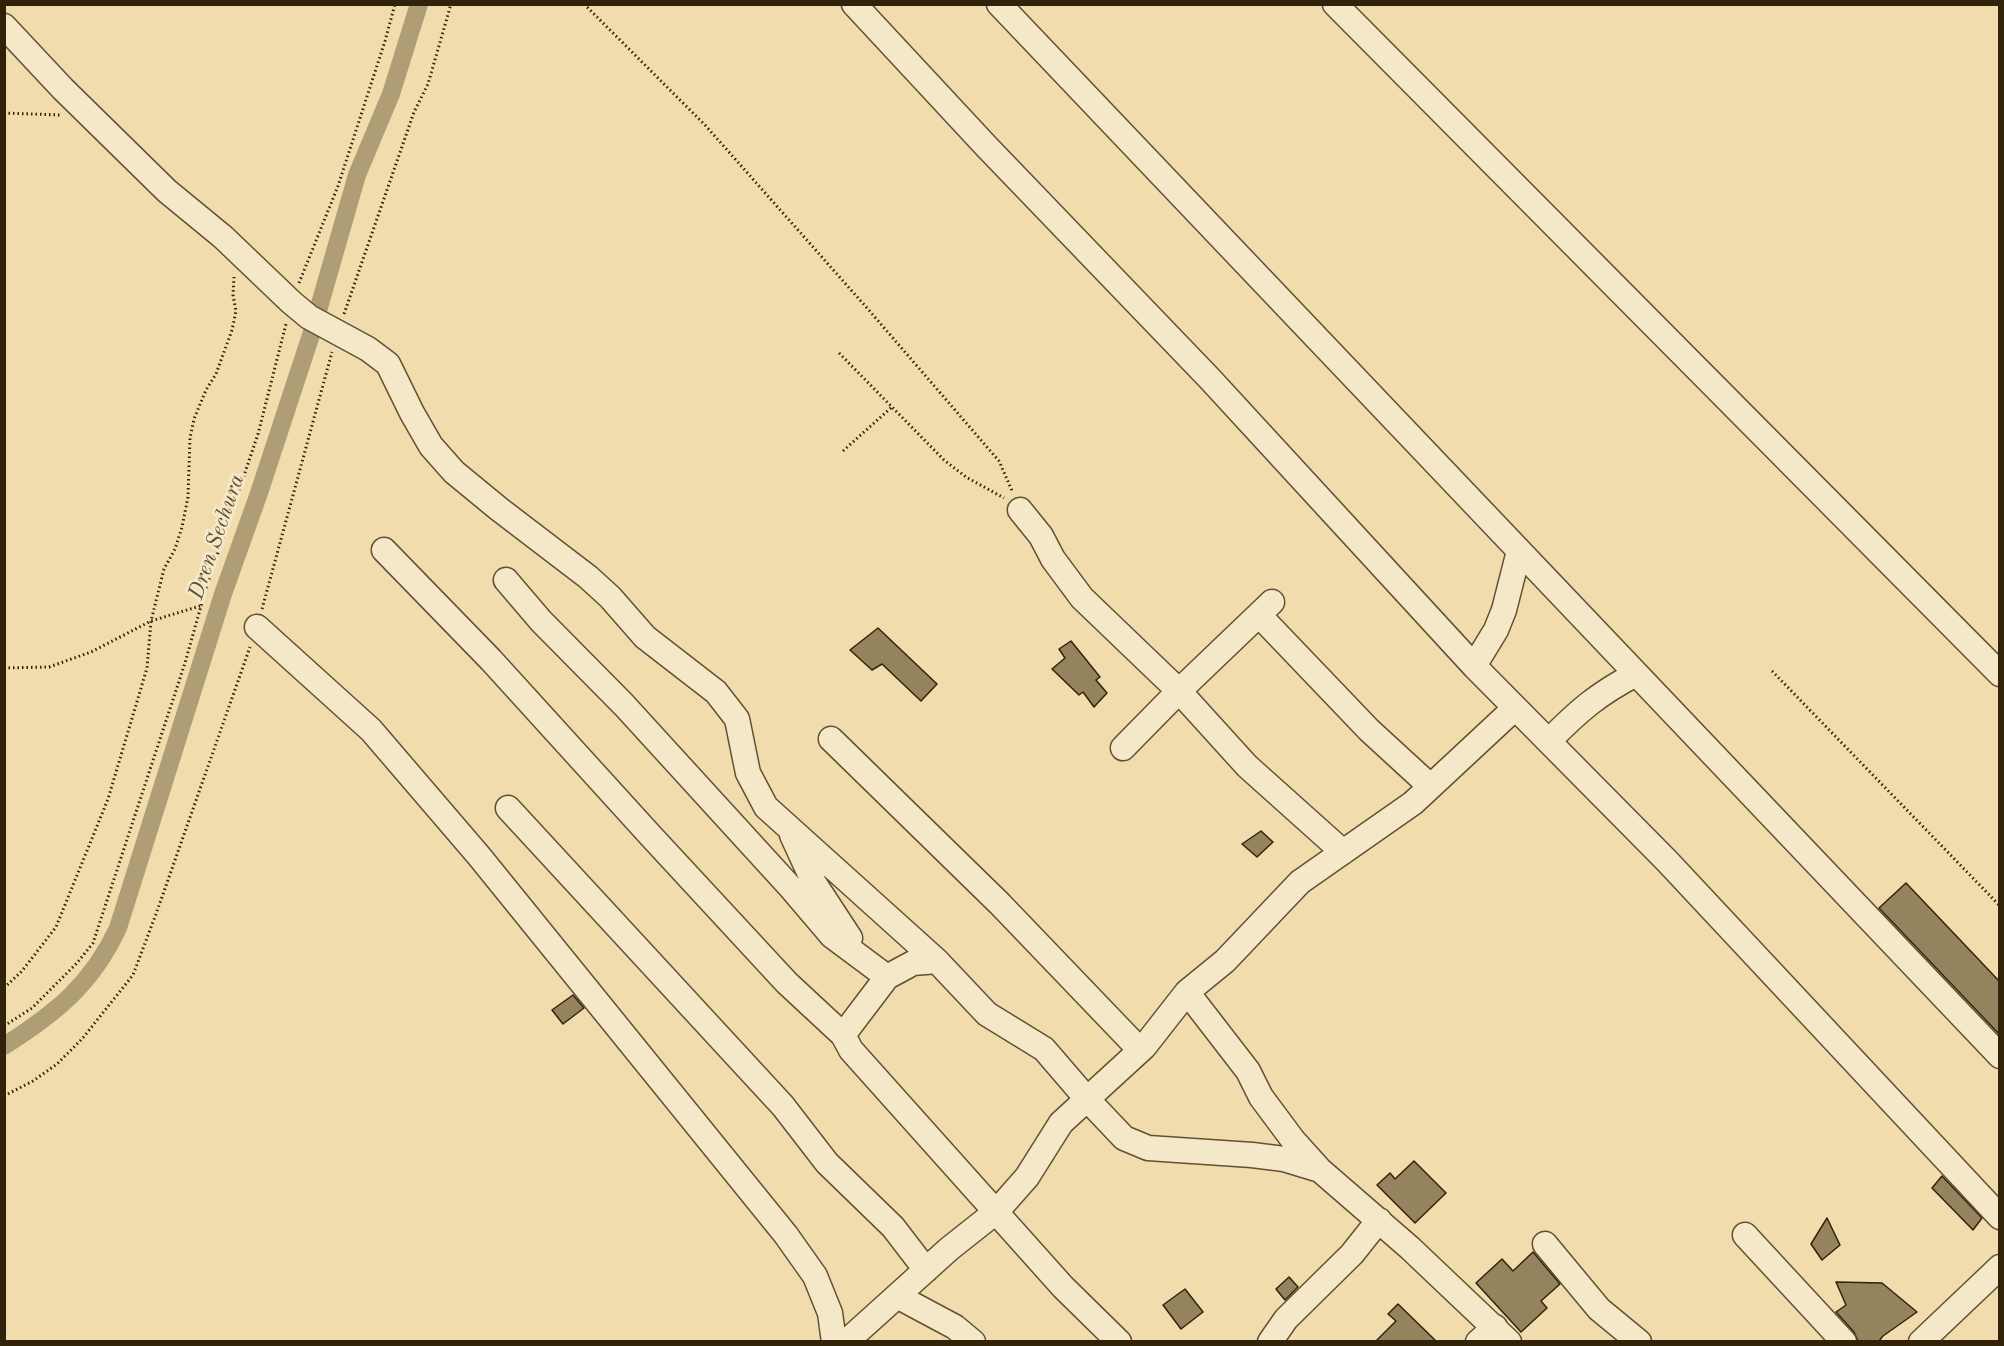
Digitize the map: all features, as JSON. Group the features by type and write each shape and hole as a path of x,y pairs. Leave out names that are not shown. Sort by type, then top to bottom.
{"street":[{"path":"854,4 1210,379 1474,666 1667,861 2000,1217"},
{"path":"999,4 2000,1056"},
{"path":"1335,4 2000,674"},
{"path":"4,26 91,117 167,190 300,309 368,349 388,364 412,414 431,446 454,472 588,577 610,597 645,637 716,692 737,719 748,773 766,807 937,961 987,1014 1044,1049 1124,1138 1148,1148 1284,1159 1320,1170"},
{"path":"1020,510 1041,536 1053,559 1082,598 1179,691 1247,766 1343,852"},
{"path":"384,550 491,660 787,983 843,1035 851,1050 1063,1287 1119,1341"},
{"path":"1474,666 1496,630 1504,610 1519,551"},
{"path":"506,580 541,621 624,705 832,936 887,977"},
{"path":"1124,748 1179,691 1265,609 1376,737 1430,786"},
{"path":"257,627 371,730 479,856 786,1235 815,1276 830,1313 834,1341"},
{"path":"1549,741 1578,711 1613,686 1636,674"},
{"path":"846,1341 997,1211 1027,1177 1061,1123 1140,1050 1187,992 1226,960 1300,882 1413,803 1515,708"},
{"path":"831,740 908,812 1000,904 1140,1050"},
{"path":"508,808 783,1106 827,1163 893,1227 926,1270"},
{"path":"788,827 814,883 864,960"},
{"path":"843,1035 887,977 913,963 937,961"},
{"path":"1187,992 1248,1071 1261,1097 1293,1140 1320,1170 1379,1220 1494,1336"},
{"path":"1270,1341 1286,1319 1352,1254 1379,1220"},
{"path":"1745,1235 1844,1341"},
{"path":"1545,1244 1599,1309 1639,1341"},
{"path":"1921,1341 2000,1266"},
{"path":"897,1296 955,1327 974,1341"}],"path":[{"path":"4,1026 32,1008 45,996 93,943 185,663 201,606 300,309 395,4"},
{"path":"4,1096 33,1081 57,1064 82,1039 132,975 160,903 257,627 337,332 414,112 428,84 452,4"},
{"path":"584,4 705,125 999,461 1020,510"},
{"path":"4,113 91,117"},
{"path":"4,988 22,971 56,927 108,799 147,668 151,621 164,569 175,549 182,527 188,497 190,438 194,419 206,390 216,374 232,330 236,311 233,282 243,256"},
{"path":"839,353 951,466 966,477 998,493 1020,510"},
{"path":"843,451 892,407"},
{"path":"4,668 49,667 91,652 151,621 201,606"},
{"path":"1772,671 2000,906"}],"building":[{"path":"878,628 937,684 921,701 882,664 872,670 850,650"},
{"path":"1071,641 1100,677 1096,680 1107,693 1094,707 1083,692 1079,695 1052,669 1065,658 1059,649"},
{"path":"1261,831 1273,842 1257,857 1242,844"},
{"path":"1906,883 2000,982 2000,1035 1879,908"},
{"path":"573,995 584,1008 563,1024 552,1010"},
{"path":"1414,1161 1446,1193 1415,1223 1377,1185 1390,1173 1395,1179"},
{"path":"1942,1176 1982,1218 1973,1230 1932,1188"},
{"path":"1827,1218 1840,1245 1822,1260 1811,1244"},
{"path":"1533,1252 1560,1284 1541,1301 1547,1308 1521,1332 1476,1283 1502,1259 1513,1271"},
{"path":"1289,1277 1298,1287 1285,1300 1276,1289"},
{"path":"1836,1282 1882,1283 1917,1312 1879,1341 1858,1341 1854,1332 1836,1312 1846,1305"},
{"path":"1185,1289 1203,1312 1181,1329 1163,1305"},
{"path":"1398,1304 1436,1341 1376,1341 1396,1321 1388,1314"}],"waterway":[{"name":"Dren Sechura","path":"4,1046 40,1022 71,996 97,965 118,928 223,594 311,335 357,175 391,94 419,4"}]}
